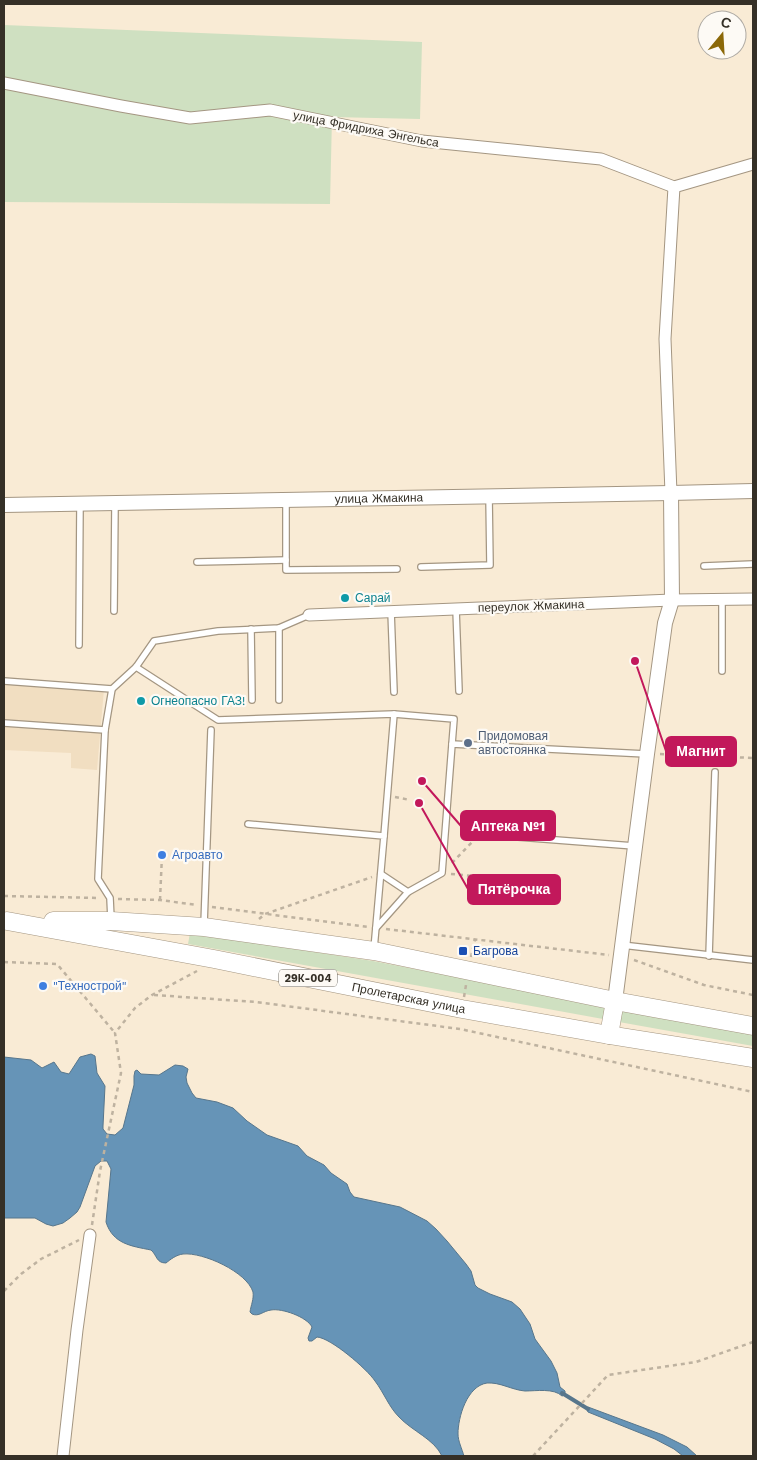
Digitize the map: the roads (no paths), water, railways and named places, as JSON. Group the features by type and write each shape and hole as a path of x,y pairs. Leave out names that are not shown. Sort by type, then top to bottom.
{"main road":[{"name":"Пролетарская улица","path":"5,921 111,921 204,927 374,951 616,1001 753,1026"},
{"name":"Пролетарская улица","path":"5,921 174,951 609,1035 753,1058"},
{"path":"174,951 179,925"},
{"path":"609,1035 616,1001"}],"street":[{"name":"улица Фридриха Энгельса","path":"4,83 190,118 270,110 422,142 601,159 674,187"},
{"path":"616,1001 634,846 665,622 672,600 671,494 665,339 674,187 753,164"},
{"name":"улица Жмакина","path":"4,505 671,494 753,490"},
{"name":"переулок Жмакина","path":"309,615 672,600 753,599"},
{"path":"63,1456 90,1235"}],"lane":[{"path":"421,567 490,565 489,496"},
{"path":"286,501 286,570 397,569"},
{"path":"114,611 115,502"},
{"path":"79,646 80,503"},
{"path":"197,562 286,560"},
{"path":"704,566 753,564"},
{"path":"722,599 722,671"},
{"path":"456,609 459,691"},
{"path":"391,611 394,692"},
{"path":"111,921 110,898 98,879 106,730 112,689 136,667 154,641 218,631 278,628 309,615"},
{"path":"278,628 279,700"},
{"path":"251,630 252,700"},
{"path":"136,667 218,720 394,714 454,719 442,873 408,892 376,928"},
{"path":"4,681 112,689"},
{"path":"374,951 394,714"},
{"path":"4,723 106,730"},
{"path":"204,927 210,730"},
{"path":"452,744 647,754"},
{"path":"709,956 715,772"},
{"path":"248,824 384,836"},
{"path":"480,834 634,846"},
{"path":"381,874 408,892"},
{"path":"622,950 753,960"}],"water":[{"path":"91,1054 95,1056 97,1073 105,1086 103,1129 107,1134 115,1135 123,1128 134,1085 135,1071 137,1070 141,1074 159,1075 175,1065 183,1066 188,1069 187,1083 196,1098 217,1102 233,1108 267,1135 298,1146 307,1156 324,1165 331,1173 347,1184 354,1197 400,1207 427,1221 466,1264 478,1288 512,1302 520,1309 530,1324 535,1339 551,1361 557,1373 560,1387 565,1391 565,1395 562,1396 559,1393 550,1391 525,1391 492,1383 480,1385 465,1403 458,1427 459,1442 464,1456 442,1456 434,1445 399,1417 375,1381 357,1362 339,1348 323,1339 317,1337 309,1341 308,1338 312,1327 305,1320 281,1310 268,1311 257,1315 252,1314 250,1312 253,1292 242,1277 223,1265 192,1254 183,1254 163,1263 158,1260 151,1250 124,1243 113,1235 106,1222 111,1169 107,1161 101,1161 95,1166 80,1207 77,1212 63,1223 53,1226 35,1218 4,1218 4,1057 31,1060 42,1068 54,1062 61,1072 69,1074 80,1057"},
{"path":"588,1407 663,1435 687,1447 697,1456 683,1456 655,1439 588,1412 586,1408"}],"waterway":[{"path":"562,1393 588,1409"}],"place":[{"name":"Сарай","path":"345,598"},
{"name":"Магнит","path":"635,661"},
{"name":"Огнеопасно ГАЗ!","path":"141,701"},
{"name":"Придомовая автостоянка","path":"468,743"},
{"name":"Аптека №1","path":"422,781"},
{"name":"Пятёрочка","path":"419,803"},
{"name":"Агроавто","path":"162,855"},
{"name":"Багрова","path":"463,951"},
{"name":"\"Технострой\"","path":"43,986"}]}
